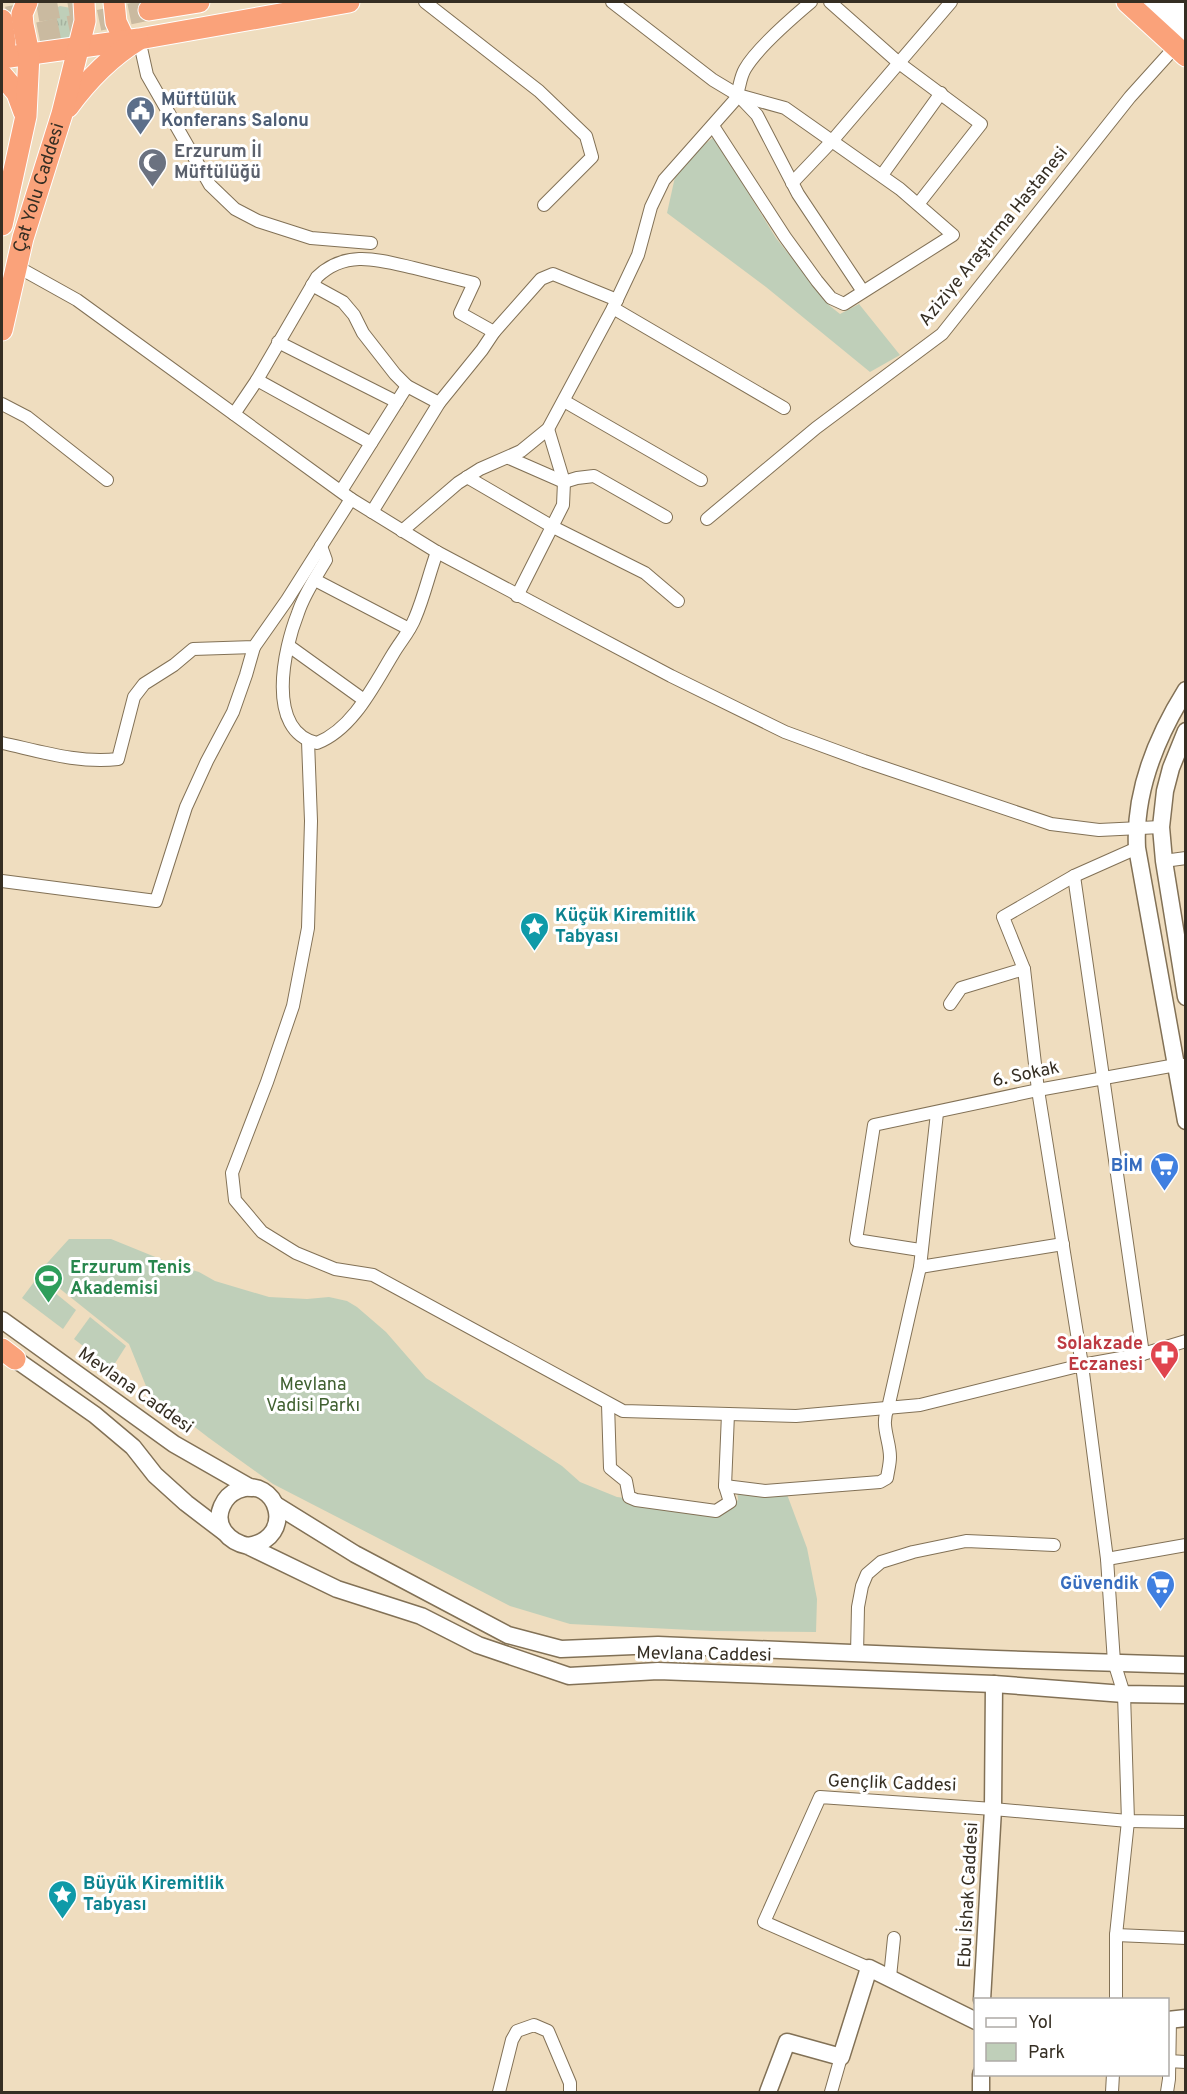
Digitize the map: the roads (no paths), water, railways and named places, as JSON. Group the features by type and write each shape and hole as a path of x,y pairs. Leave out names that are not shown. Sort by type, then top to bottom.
{"highway":[{"name":"Çat Yolu Caddesi","path":"2,225 26,116 29,54 22,25 22,14 27,2"},
{"name":"Çat Yolu Caddesi","path":"2,330 23,238 62,114 85,21 84,2"},
{"path":"114,2 116,22 132,40"},
{"path":"149,10 199,2"},
{"path":"2,58 132,40 349,2"},
{"path":"1127,2 1182,45"},
{"path":"2,20 5,43 2,51"},
{"path":"62,114 85,84 132,40"},
{"path":"2,75 17,93 26,116"}],"street":[{"path":"424,2 538,91 586,136 592,157 544,205"},
{"path":"612,2 714,80 738,95 757,115 792,183 862,290"},
{"path":"402,531 458,483 480,469 521,451 548,429 615,304 638,255 651,207 664,180 738,95 741,80 751,60 811,2"},
{"path":"830,2 899,63 981,124 919,203"},
{"path":"792,183 832,141 948,2"},
{"path":"1153,2 1182,45"},
{"path":"1173,2 1185,13"},
{"path":"132,40 147,75 210,184 235,209 258,221 311,238 371,243"},
{"name":"Aziziye Araştırma Hastanesi","path":"707,519 816,428 942,334 1130,97 1182,45"},
{"path":"882,175 941,93"},
{"path":"713,126 785,237 817,281 831,298 844,304 862,290 952,235 919,203 785,108 738,95"},
{"path":"234,414 257,380 317,277 328,266 351,259 374,258 474,283 460,314 494,332"},
{"path":"16,266 77,300 351,499 402,531 517,596 785,732 1051,824 1099,830 1161,827"},
{"path":"372,512 438,404 494,332 541,279 554,274 615,304 784,408"},
{"path":"312,285 343,302 395,374 407,386 438,404"},
{"path":"278,342 397,402"},
{"path":"257,380 371,443"},
{"path":"341,491 407,386"},
{"path":"564,400 701,480"},
{"path":"2,404 27,417 107,480"},
{"path":"517,596 563,506 564,482 548,429"},
{"path":"509,458 564,482 594,476 666,518"},
{"path":"467,477 553,527 645,573 678,601"},
{"path":"2,881 156,902 186,807 233,712 254,647 287,600 351,499"},
{"path":"321,546 326,560 298,612 282,687 284,706 293,729 299,736 317,743 326,740 341,727 364,700 409,629 415,619 437,552"},
{"path":"315,580 409,629"},
{"path":"289,646 364,700"},
{"path":"2,744 83,759 104,761 118,759 134,697 144,684 174,665 193,649 254,647"},
{"path":"1185,690 1169,718 1150,762 1138,810 1136,829 1137,848 1181,1065 1185,1121"},
{"path":"1185,730 1165,791 1161,827 1185,997"},
{"path":"308,741 311,821 308,928 293,1006 267,1083 232,1173 235,1200 262,1232 296,1253 335,1269 373,1275 622,1412 796,1416 920,1405 1082,1365 1143,1354 1185,1341"},
{"path":"1116,1998 1116,1935 1128,1821 1124,1694 1114,1662 1107,1559 1082,1365 1038,1090 1024,969 1003,917 1074,876 1137,848"},
{"path":"1164,861 1185,858"},
{"path":"1074,876 1105,1078 1143,1354"},
{"path":"950,1004 961,988 1024,969"},
{"name":"6. Sokak","path":"920,1250 856,1239 874,1125 1038,1090 1181,1065"},
{"path":"725,1486 765,1491 880,1482 887,1478 891,1457 885,1429 885,1415 920,1267 920,1250 937,1113"},
{"path":"920,1267 1063,1244"},
{"name":"Mevlana Caddesi","path":"2,1320 174,1444 251,1488"},
{"path":"6,1355 95,1416 133,1448 163,1482 186,1503 239,1544 248,1546 258,1544 273,1533 277,1524 276,1505 263,1491 251,1488 235,1490 222,1504 219,1514 224,1532"},
{"path":"608,1404 610,1468 626,1480 629,1497 636,1500 716,1511 730,1502 725,1486 728,1414"},
{"name":"Mevlana Caddesi","path":"276,1505 355,1554 508,1635 561,1649 658,1645 1185,1665"},
{"path":"857,1654 858,1607 862,1586 867,1574 881,1562 913,1552 966,1541 1054,1545"},
{"path":"1107,1559 1185,1545"},
{"name":"Mevlana Caddesi","path":"248,1546 337,1589 421,1616 478,1645 569,1676 657,1671 994,1684 1124,1694 1185,1695"},
{"path":"657,1671 658,1645"},
{"name":"Ebu İshak Caddesi","path":"982,1998 993,1809 994,1684"},
{"name":"Gençlik Caddesi","path":"974,2020 890,1977 764,1922 820,1797 1128,1821 1185,1822"},
{"path":"1116,1935 1185,1938"},
{"path":"890,1977 894,1938"},
{"path":"831,2092 869,1968"},
{"path":"1169,2054 1174,2019"},
{"path":"499,2092 512,2040 517,2031 534,2025 548,2031 570,2083 570,2092"},
{"path":"768,2092 787,2042 841,2056"},
{"path":"1169,2061 1185,2062"},
{"path":"981,2076 981,2092"},
{"path":"1112,2092 1113,2076"},
{"path":"1167,2092 1169,2076"}],"tunnel":[{"path":"7,17 89,2"},
{"path":"8,39 149,10"}],"place":[{"name":"Müftülük Konferans Salonu","path":"140,136"},
{"name":"Erzurum İl Müftülüğü","path":"153,188"},
{"name":"Küçük Kiremitlik Tabyası","path":"534,952"},
{"name":"BİM","path":"1164,1192"},
{"name":"Erzurum Tenis Akademisi","path":"49,1304"},
{"name":"Solakzade Eczanesi","path":"1164,1380"},
{"name":"Güvendik","path":"1160,1610"},
{"name":"Büyük Kiremitlik Tabyası","path":"62,1920"}],"park label":[{"name":"Mevlana Vadisi Parkı","path":"313,1395"}]}
